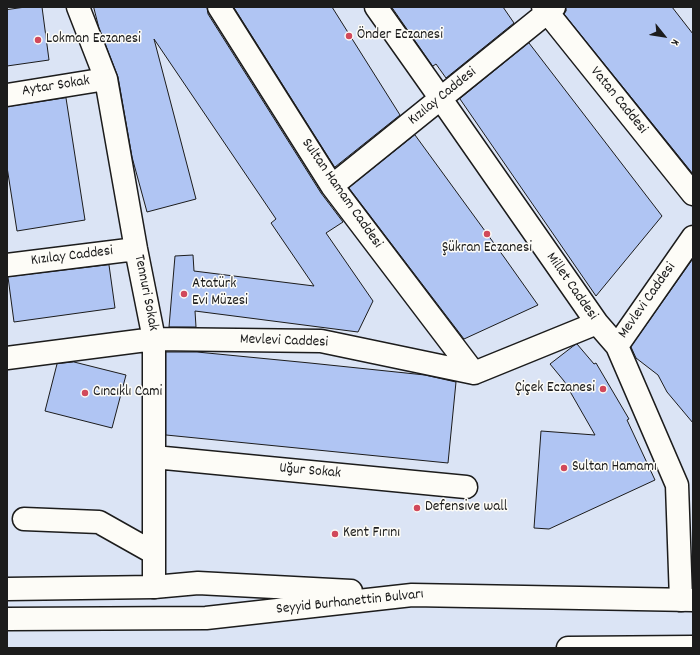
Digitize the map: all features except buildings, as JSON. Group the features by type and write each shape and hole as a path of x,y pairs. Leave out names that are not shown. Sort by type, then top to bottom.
{"street":[{"name":"Tennuri Sokak","path":"78,7 106,80 136,249 154,339 154,587"},
{"name":"Sultan Hamam Caddesi","path":"219,7 332,186 474,373"},
{"name":"Millet Caddesi","path":"376,7 597,324 617,346 677,485 687,600"},
{"name":"Kızılay Caddesi","path":"332,186 441,99 548,9"},
{"name":"Vatan Caddesi","path":"548,9 693,194"},
{"name":"Aytar Sokak","path":"7,95 106,80"},
{"name":"Mevlevi Caddesi","path":"617,346 693,237"},
{"name":"Kızılay Caddesi","path":"7,265 136,249"},
{"name":"Mevlevi Caddesi","path":"7,358 154,339 321,341 474,373 597,324"},
{"name":"Uğur Sokak","path":"154,457 466,487"},
{"path":"24,518 99,522 154,553"},
{"path":"7,589 154,587 198,583 412,595"},
{"name":"Seyyid Burhanettin Bulvarı","path":"7,619 206,618 412,595 687,600"},
{"path":"568,648 693,647"}],"shaded area":[{"path":"7,7 693,7 693,648 7,648"}],"place":[{"name":"Önder Eczanesi","path":"349,36"},
{"name":"Lokman Eczanesi","path":"38,40"},
{"name":"Şükran Eczanesi","path":"487,234"},
{"name":"Atatürk Evi Müzesi","path":"184,294"},
{"name":"Çiçek Eczanesi","path":"603,389"},
{"name":"Cıncıklı Cami","path":"85,393"},
{"name":"Sultan Hamamı","path":"564,468"},
{"name":"Defensive wall","path":"417,508"},
{"name":"Kent Fırını","path":"335,534"}]}
